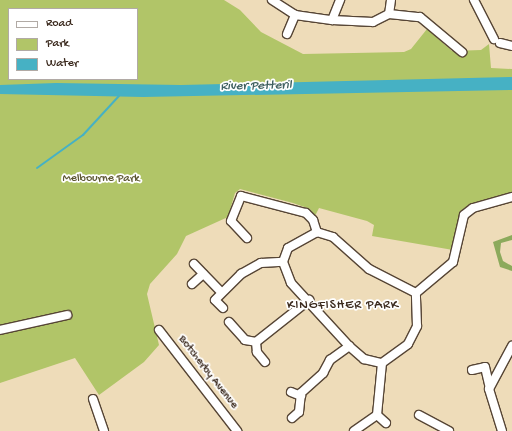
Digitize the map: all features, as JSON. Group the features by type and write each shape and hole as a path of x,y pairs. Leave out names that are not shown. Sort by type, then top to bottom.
{"street":[{"path":"272,0 295,15 332,20 373,22 389,14 420,17 462,52"},
{"path":"332,20 340,0"},
{"path":"389,14 390,0"},
{"path":"474,0 497,41 512,46"},
{"path":"287,34 295,15"},
{"path":"247,238 231,221 242,196 306,213 313,220 317,232"},
{"path":"416,293 453,262 464,215 472,208 512,197"},
{"path":"317,232 333,237 369,269 416,293 416,326 408,344 382,363 364,359 349,346 309,300 291,283 283,262 288,248 317,232"},
{"path":"223,308 215,300 221,292 250,267 283,262"},
{"path":"194,264 221,292"},
{"path":"192,284 203,274"},
{"path":"229,322 245,340 256,342 309,300"},
{"path":"0,330 67,315"},
{"name":"Botcherby Avenue","path":"159,330 237,431"},
{"path":"256,342 257,352 265,362"},
{"path":"292,418 299,412 301,396 330,360 349,346"},
{"path":"490,385 512,346"},
{"path":"382,363 378,415 386,423"},
{"path":"472,370 485,367 502,431"},
{"path":"291,392 301,396"},
{"path":"93,399 104,431"},
{"path":"354,431 378,415"},
{"path":"419,415 449,431"}],"green space":[{"name":"Melbourne Park","path":"0,0 224,0 240,10 261,32 303,54 404,52 411,49 427,29 452,51 481,50 489,44 491,68 512,69 512,194 459,216 453,250 372,236 374,225 367,221 319,208 315,216 310,209 240,189 235,193 228,217 186,236 177,254 150,284 147,294 159,345 144,362 99,395 75,358 0,383"},
{"path":"512,235 512,240 501,243 500,252 503,261 512,266 512,271 500,267 493,242"}],"water":[{"name":"River Petteril","path":"512,77 512,90 143,97 0,94 0,85 56,83 181,85"}],"waterway":[{"path":"37,168 83,135 119,96"}],"district":[{"name":"KINGFISHER PARK","path":"343,306"}]}
